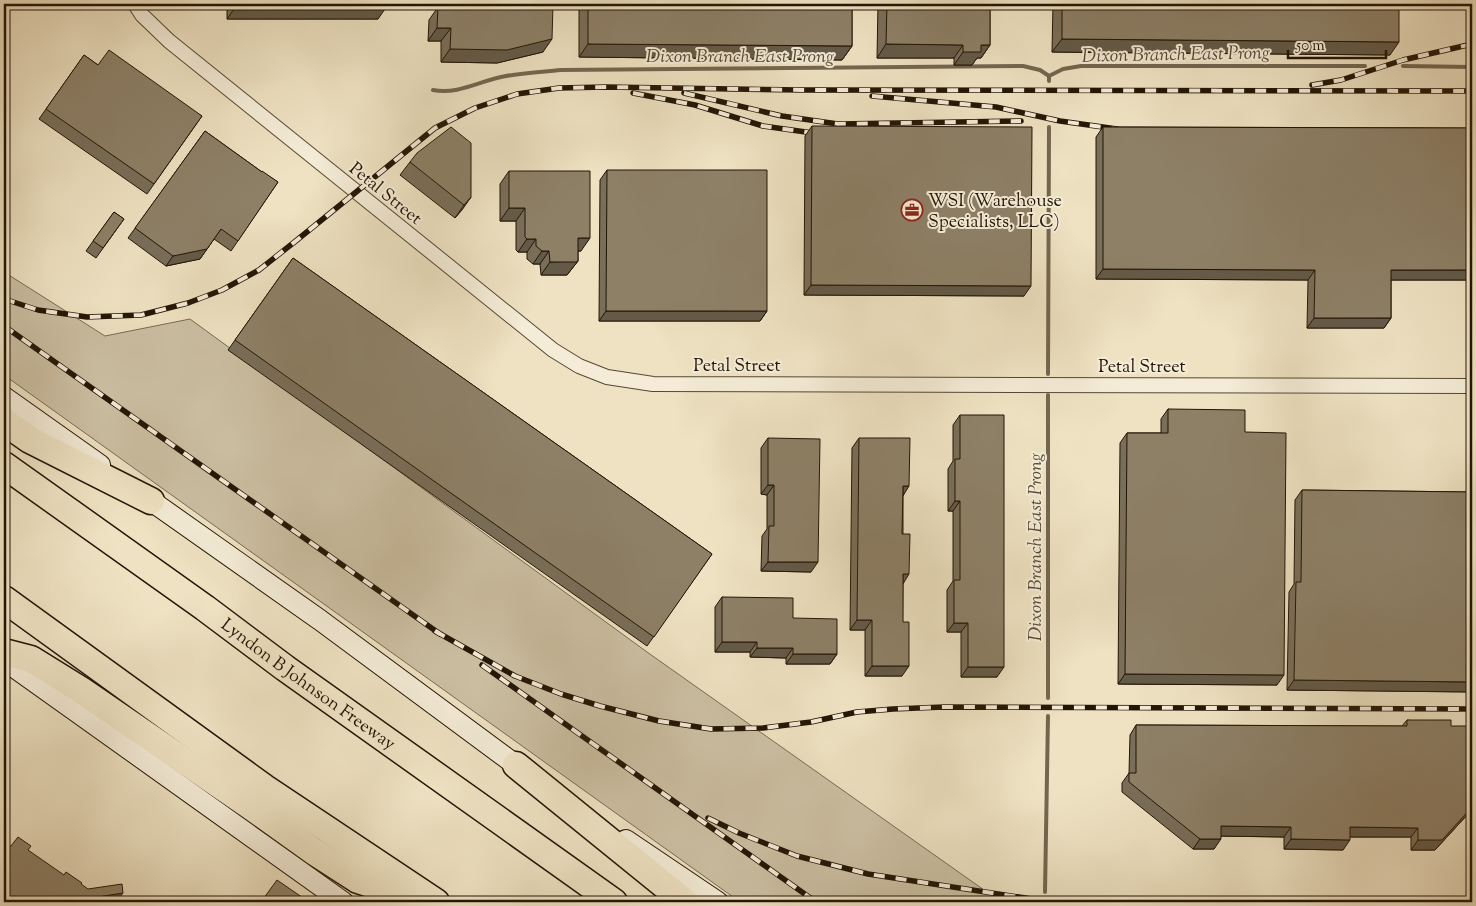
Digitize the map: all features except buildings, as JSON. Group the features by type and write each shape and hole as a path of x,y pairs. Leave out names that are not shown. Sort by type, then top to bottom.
{"highway":[{"path":"4,422 30,440 151,501"},
{"name":"Lyndon B Johnson Freeway","path":"4,465 614,902"},
{"path":"4,599 265,788 436,902"},
{"path":"4,652 31,659 81,690 313,851 358,880 424,902"},
{"path":"516,766 685,902"}],"main road":[{"path":"4,396 320,620 516,766 718,902"},
{"path":"4,660 342,902"}],"street":[{"name":"Petal Street","path":"135,4 142,15 176,46 553,350 579,366 607,378 653,384 1472,386"}],"shaded area":[{"path":"4,272 105,336 190,319 647,652 1001,902 740,902 4,375"}],"waterway":[{"name":"Dixon Branch East Prong","path":"433,90 461,89 506,76 561,70 1023,66 1040,70 1049,76 1049,81"},
{"name":"Dixon Branch East Prong","path":"1049,76 1063,69 1081,66 1365,66"},
{"name":"Dixon Branch East Prong","path":"1403,66 1472,67"},
{"name":"Dixon Branch East Prong","path":"1048,374 1049,127"},
{"name":"Dixon Branch East Prong","path":"1048,395 1048,698"},
{"name":"Dixon Branch East Prong","path":"1045,892 1048,716"}],"railway":[{"path":"1312,85 1341,80 1403,60 1472,44"},
{"path":"4,299 38,310 87,317 141,315 188,303 222,290 259,270 435,128 475,108 517,94 559,88 1472,91"},
{"path":"633,93 695,105 763,126 821,133"},
{"path":"684,93 782,116 838,124 1021,121"},
{"path":"872,96 996,107 1060,121 1117,129"},
{"path":"4,326 440,634"},
{"path":"435,631 515,676 561,694 659,721 711,729 763,728 811,722 857,712 944,707 1472,709"},
{"path":"482,665 816,902"},
{"path":"708,818 739,833 797,856 868,874 1051,902"}],"place":[{"name":"WSI (Warehouse Specialists, LLC)","path":"912,210"}]}
